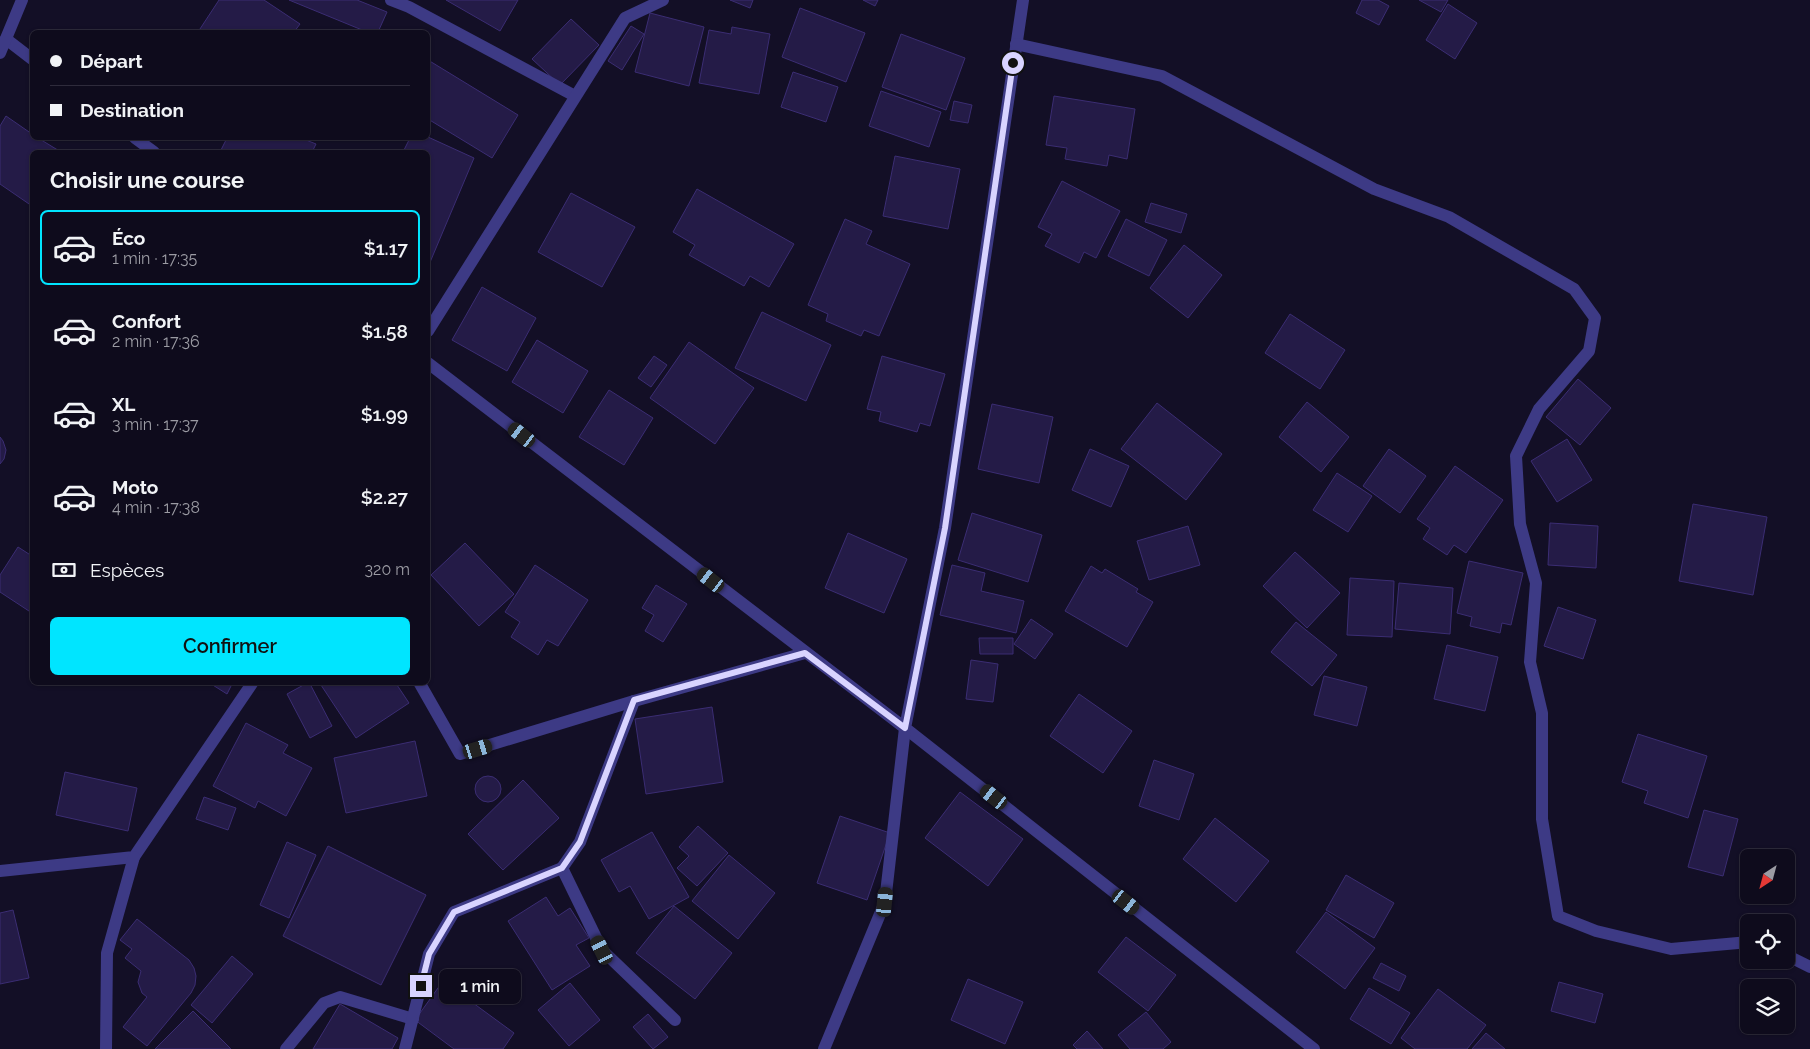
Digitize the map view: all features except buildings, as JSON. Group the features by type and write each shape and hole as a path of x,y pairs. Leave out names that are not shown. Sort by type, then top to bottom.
{"street":[{"path":"0,53 22,0"},
{"path":"391,0 408,7 576,96"},
{"path":"430,328 625,18 663,0"},
{"path":"824,1049 885,902 905,728 945,528 1023,0"},
{"path":"6,39 30,57"},
{"path":"1016,44 1162,76 1374,189 1449,217 1574,289 1596,318 1589,351 1539,409 1516,456 1520,524 1536,583 1530,662 1542,713 1542,819 1558,916 1596,931 1672,949 1740,943"},
{"path":"138,140 151,150"},
{"path":"430,365 905,728 1314,1049"},
{"path":"420,685 460,754 634,700 805,653"},
{"path":"106,1049 107,953 134,856 251,685"},
{"path":"405,1049 429,954 454,912 562,868 580,842 634,700"},
{"path":"0,871 134,856"},
{"path":"562,868 602,950 675,1020"},
{"path":"1795,960 1810,967"},
{"path":"286,1049 324,1003 340,996 413,1019"}],"route":[{"path":"421,986 429,954 454,912 562,868 580,842 634,700 805,653 905,728 945,528 1013,63"}]}
